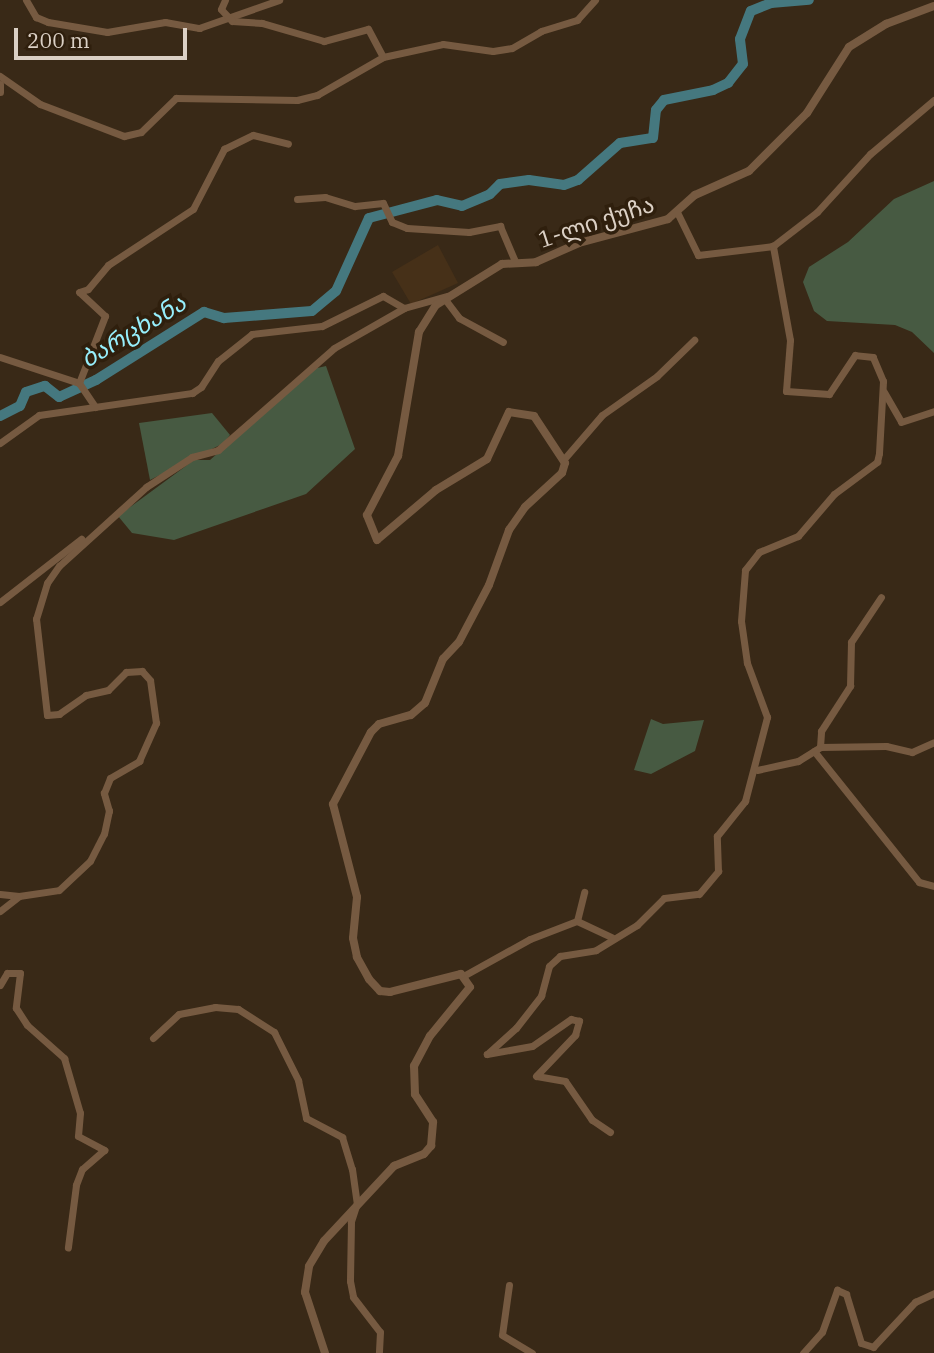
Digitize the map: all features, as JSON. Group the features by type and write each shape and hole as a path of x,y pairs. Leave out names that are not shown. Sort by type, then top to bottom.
{"street":[{"path":"26,0 36,17 48,22 107,32 165,22 200,28 279,0"},
{"path":"225,0 221,9 232,22 262,23 324,41 369,29 383,57"},
{"path":"0,76 40,104 124,136 141,132 176,97 298,100 317,94 383,57 443,44 493,51 512,48 541,31 577,20 595,0"},
{"name":"1-ლი ქუჩა","path":"446,297 515,261 536,262 579,243 668,219 695,195 749,172 807,113 849,47 886,24 934,6"},
{"path":"0,84 0,92"},
{"path":"677,212 698,255 773,246 817,212 870,154 934,100"},
{"path":"81,386 105,316 79,292 88,289 108,265 193,209 224,149 253,135 288,144"},
{"path":"297,199 325,198 355,206 383,203 392,222 407,228 469,232 500,226 515,261"},
{"path":"610,1132 592,1120 565,1081 536,1076 575,1035 581,1026 576,1019 571,1019 537,1044 487,1054 516,1028 541,996 555,961 566,953 592,952 611,937 637,925 664,898 706,889 718,871 717,836 738,814 757,770 766,706 747,663 741,621 745,570 759,552 798,536 834,494 877,461 882,388 880,369 873,357 861,353 829,394 786,391 790,340 773,246"},
{"path":"0,443 39,415 192,393 201,387 218,361 252,334 322,326 383,296 404,308"},
{"path":"0,894 19,897 59,890 90,861 104,834 109,811 104,793 110,778 139,761 156,723 150,680 142,671 126,672 108,690 86,695 53,717 43,705 36,619 47,583 66,556 170,470 231,440 334,348 404,308 446,297"},
{"path":"446,297 459,318 503,342"},
{"path":"446,297 428,315 414,346 398,456 367,515 373,535 377,540 384,537 436,490 487,459 509,412 523,410 534,416 564,459"},
{"path":"611,937 577,921 530,939 465,975 390,992 380,991 369,979 357,957 353,937 357,897 333,804 371,732 379,723 411,715 425,703 443,659 459,642 489,585 509,530 525,507 562,472 564,459 602,415 657,376 694,340"},
{"path":"0,357 81,386 95,407"},
{"path":"882,388 901,422 934,411"},
{"path":"0,602 59,552 88,536"},
{"path":"817,749 821,732 850,686 852,642 881,597"},
{"path":"757,770 797,761 817,749 886,746 912,752 934,742"},
{"path":"817,749 919,882 934,886"},
{"path":"577,921 584,892"},
{"path":"0,911 19,897"},
{"path":"0,985 7,973 20,973 16,1008 27,1025 64,1058 80,1113 78,1136 104,1150 79,1177 68,1247"},
{"path":"326,1353 308,1301 306,1274 318,1249 357,1203 394,1166 424,1154 431,1146 433,1122 415,1094 414,1066 435,1030 467,996 470,987 465,975"},
{"path":"153,1038 179,1014 215,1007 238,1009 274,1032 298,1080 306,1118 342,1137 357,1203 351,1222 350,1281 353,1297 380,1332 379,1353"},
{"path":"509,1285 502,1335 532,1353"},
{"path":"803,1353 822,1332 837,1290 846,1294 862,1343 873,1347 915,1302 934,1293"}],"shaded area":[{"path":"438,245 458,283 411,304 392,272"}],"green space":[{"path":"934,181 934,353 912,332 895,325 827,321 814,311 803,282 809,267 848,242 894,199"},
{"path":"326,366 355,449 306,494 174,540 132,533 118,516 194,460 210,460 313,369"},
{"path":"212,413 230,435 224,443 150,480 139,423"},
{"path":"651,719 663,724 704,720 695,751 651,774 634,770"}],"waterway":[{"name":"ბარცხანა","path":"0,416 20,406 26,392 45,386 59,397 96,380 204,312 224,318 312,311 336,291 369,218 437,200 462,206 490,194 500,184 529,180 564,185 578,180 620,143 653,138 656,110 664,100 713,90 728,83 743,64 740,39 751,11 771,3 809,0"}]}
